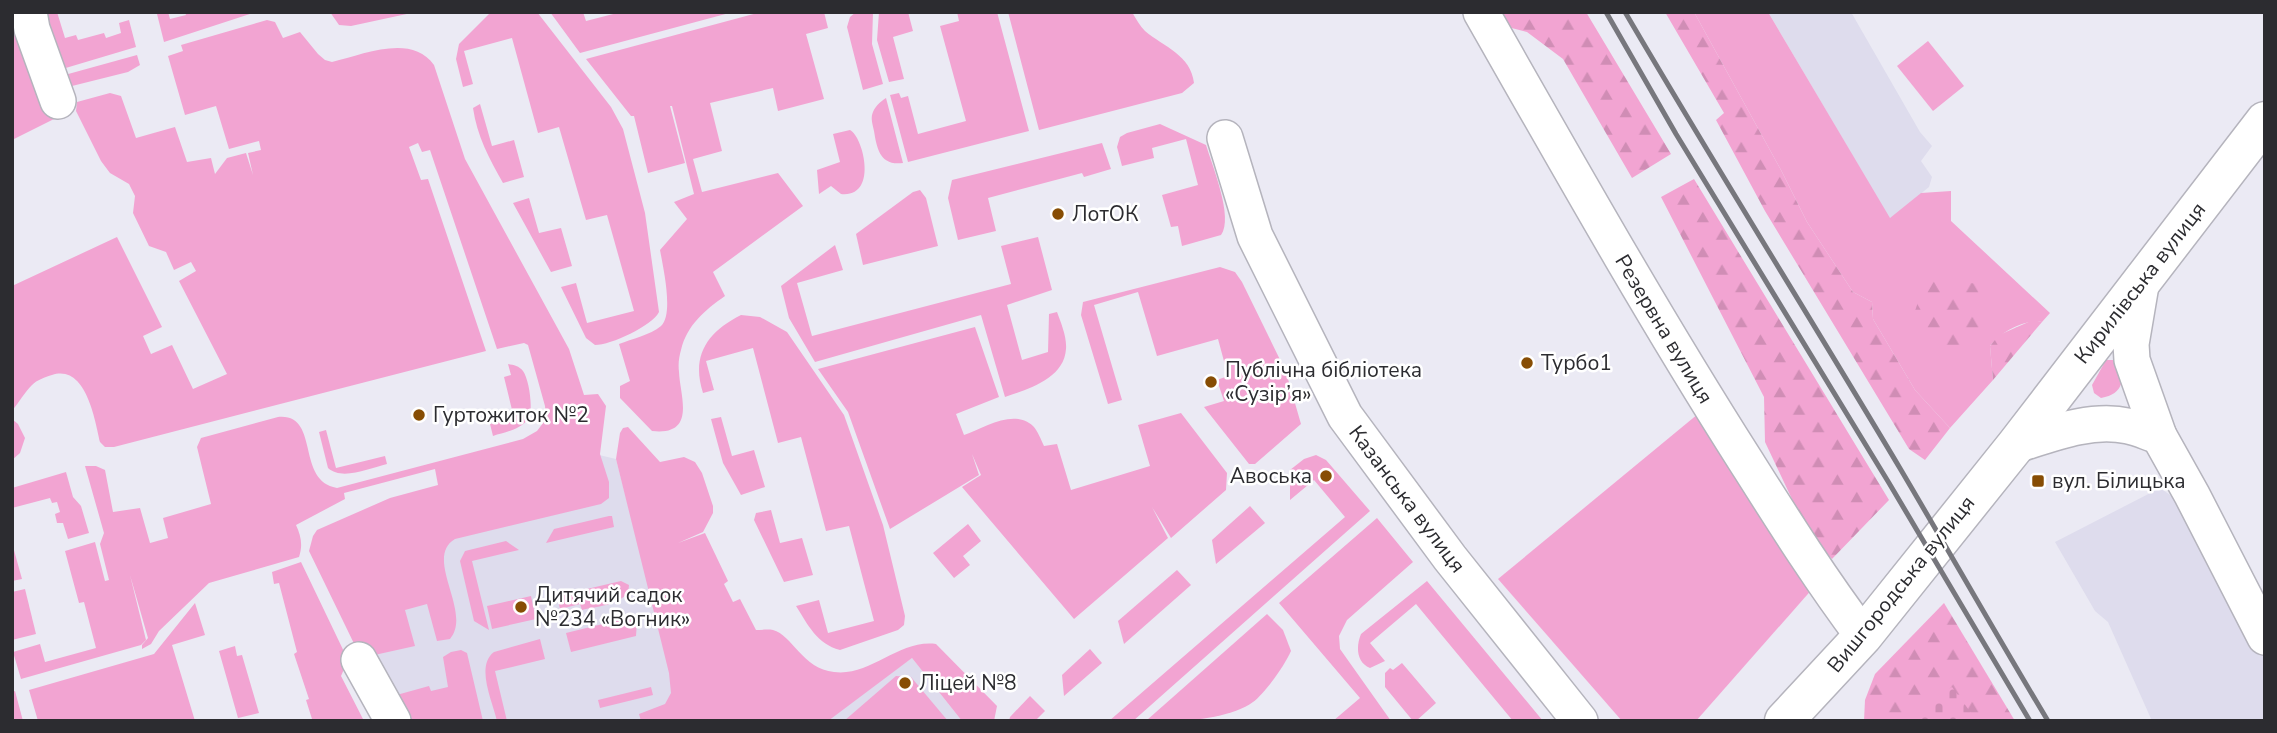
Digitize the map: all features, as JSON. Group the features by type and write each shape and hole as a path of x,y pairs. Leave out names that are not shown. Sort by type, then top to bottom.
{"main road":[{"name":"Кирилівська вулиця","path":"2016,445 2265,121"},
{"name":"Вишгородська вулиця","path":"1792,718 1863,636 2016,445"}],"street":[{"path":"29,12 32,29 58,101"},
{"name":"Резервна вулиця","path":"1481,12 1718,419 1823,583 1863,636"},
{"name":"Казанська вулиця","path":"1225,138 1255,236 1345,416 1450,558 1580,721"},
{"path":"2141,279 2132,360 2159,436 2265,637"},
{"path":"2016,445 2066,429 2102,424 2127,426 2159,436"},
{"path":"359,660 393,721"}],"shaded area":[{"path":"1768,12 1851,12 1920,132 1932,146 1921,161 1932,177 1929,187 1890,219"},
{"name":"Дитячий садок №234 «Вогник»","path":"599,455 616,459 633,525 790,721 405,721 330,558"},
{"path":"2160,488 2193,511 2265,650 2265,721 2152,721 2108,622 2095,611 2055,542"},
{"name":"Ліцей №8","path":"912,658 962,721 827,721 842,708"}],"green space":[{"path":"12,12 40,73 56,118 12,140"},
{"path":"43,12 57,12 65,38 76,35 78,40 104,33 106,38 121,33 119,23 129,20 136,47 59,70"},
{"path":"168,12 170,19 186,15 185,12 256,12 164,42 157,14"},
{"path":"330,12 416,12 351,26 339,25"},
{"path":"491,12 537,12 611,107 623,129 645,213 659,312 640,329 620,338 595,345 586,338 561,287 576,283 587,323 634,311 607,215 586,220 559,127 538,133 512,38 464,51 473,84 463,87 456,59 459,44"},
{"path":"550,12 583,12 586,21 621,12 733,12 580,53"},
{"path":"761,12 824,12 828,28 806,34 824,99 778,111 773,88 710,103 722,151 693,159 702,192 778,173 803,206 713,272 725,296 698,319 684,341 679,363 683,403 681,421 666,431 652,431 620,398 620,386 630,381 619,344 652,332 665,320 667,301 660,250 687,219 674,202 694,194 672,106 685,163 648,173 634,116 631,116 586,59"},
{"path":"856,12 873,12 872,44 883,84 863,90 847,27 850,17"},
{"path":"879,12 908,12 913,31 893,37 904,79 889,82 877,40"},
{"path":"957,12 997,12 1029,131 908,162 890,95 899,93 901,98 908,96 918,134 966,121 940,26 959,21"},
{"path":"1008,12 1132,12 1145,31 1182,58 1192,73 1194,83 1182,93 1039,130"},
{"path":"1496,12 1586,12 1671,154 1632,178 1563,59 1527,32 1504,26"},
{"path":"1665,12 1694,12 1807,222 1853,292 1872,302 1873,319 1915,390 1950,428 1925,460 1909,449 1765,211 1716,120 1724,113"},
{"path":"1694,12 1768,12 1890,218 1921,193 1951,191 1951,221 2050,313 2042,322 2013,328 1990,346 1993,380 1950,428 1915,390 1873,319 1872,302 1853,292 1807,222"},
{"path":"267,20 275,22 283,38 300,32 318,54 332,62 372,51 400,48 424,55 434,65 465,159 569,349 584,395 598,394 606,406 600,454 609,482 609,498 601,504 455,539 447,548 444,559 456,615 456,628 450,639 437,641 427,604 405,610 415,646 362,660 309,551 317,530 390,498 438,485 435,469 344,493 345,499 296,525 301,541 299,557 209,583 159,631 151,644 142,649 148,638 130,575 146,640 141,645 21,679 13,652 40,644 45,662 96,648 84,602 79,603 65,551 95,542 105,581 109,580 100,544 104,533 85,466 96,466 105,470 113,512 140,508 150,543 168,538 163,518 211,504 197,447 201,438 278,417 291,419 299,425 316,473 324,483 337,488 523,439 537,431 546,419 545,406 528,345 524,343 497,349 430,150 422,152 418,143 409,147 421,180 428,179 486,351 114,447 105,447 100,442 87,396 73,378 64,374 49,376 34,383 12,411 12,286 117,237 162,327 143,336 151,354 172,345 193,389 227,374 179,281 196,271 191,262 174,270 166,252 149,246 133,213 135,196 129,184 110,173 101,161 76,111 77,102 110,93 121,96 136,138 175,127 187,162 211,158 215,174 227,158 246,153 253,175 248,153 261,150 259,141 229,149 216,106 185,115 168,56 183,51 181,45"},
{"path":"1928,41 1964,86 1933,111 1897,66"},
{"path":"137,55 140,65 128,72 68,87 61,76"},
{"path":"886,98 903,163 889,162 881,155 877,144 872,115 877,105"},
{"path":"480,104 492,146 514,140 524,177 503,183 477,128 473,108"},
{"path":"1160,124 1206,145 1224,204 1225,217 1221,235 1182,246 1178,226 1171,227 1162,195 1198,185 1186,139 1152,148 1154,158 1122,166 1117,147 1120,137"},
{"path":"850,130 863,154 864,177 860,187 853,193 841,194 831,186 819,194 817,170 840,162 833,134"},
{"path":"1102,143 1111,169 1084,177 1082,173 988,198 996,231 958,240 948,198 952,180"},
{"path":"1694,179 1889,500 1832,559 1808,533 1765,442 1764,397 1661,197"},
{"path":"920,190 926,198 938,246 863,265 856,234 913,192"},
{"path":"529,198 539,233 561,228 572,266 551,272 513,203"},
{"path":"1038,237 1052,290 1007,305 1022,360 1048,352 1049,314 1057,312 1065,335 1064,359 1059,368 1043,381 1005,397 981,315 815,362 789,318 781,286 835,245 843,270 797,283 812,336 1011,284 1001,246"},
{"path":"1220,267 1235,272 1242,282 1286,372 1301,424 1255,464 1249,464 1204,407 1224,401 1217,380 1228,376 1218,339 1157,356 1138,292 1094,305 1122,400 1108,404 1081,315 1083,302"},
{"path":"1927,277 1978,284 1982,334 1969,343 1948,349 1911,322"},
{"path":"741,315 760,317 787,332 844,415 883,525 905,616 904,625 898,630 840,650 819,638 796,606 819,600 828,633 874,621 849,526 826,531 801,437 778,443 753,348 706,361 714,390 703,393 699,368 705,346 719,329"},
{"path":"2033,320 2042,322 1993,380 1990,346 1999,335"},
{"path":"975,327 999,397 956,414 964,435 999,421 1025,421 1035,428 1044,446 1057,444 1071,490 1150,466 1138,425 1181,413 1227,473 1226,490 1171,538 1152,507 1168,538 1074,619 962,487 981,475 972,454 979,475 890,529 848,412 818,369"},
{"path":"2106,360 2116,360 2122,379 2114,393 2101,398 2094,393 2092,385"},
{"path":"508,364 520,368 525,375 530,395 530,415 521,426 493,436 490,424 514,418 504,377 511,375"},
{"path":"1704,409 1814,587 1696,721 1622,721 1498,579"},
{"path":"721,417 732,456 754,450 765,487 741,495 723,463 711,419"},
{"path":"12,419 18,424 25,438 20,453 12,460"},
{"path":"628,427 660,462 684,457 695,462 702,473 713,513 703,532 678,543 705,533 728,581 724,584 733,602 740,599 756,630 780,633 814,665 834,672 860,669 910,647 936,644 997,706 994,721 962,721 912,658 828,721 641,721 639,714 665,704 671,693 669,673 616,459 620,433 623,428"},
{"path":"326,430 336,468 385,456 387,464 348,474 334,472 328,468 319,432"},
{"path":"1316,455 1326,460 1370,511 1133,721 1109,721 1345,517 1314,480 1290,500 1290,470 1304,459"},
{"path":"66,472 73,497 81,506 89,533 68,539 63,523 57,523 55,514 60,512 57,502 52,503 50,498 12,508 12,488"},
{"path":"1250,506 1265,523 1216,564 1212,540"},
{"path":"771,510 780,543 802,538 813,575 784,582 754,520 756,513"},
{"path":"612,516 614,527 546,543 554,529"},
{"path":"1377,518 1413,562 1347,620 1339,636 1340,649 1391,721 1333,721 1360,698 1279,603"},
{"path":"968,524 981,541 963,556 970,565 954,578 933,553"},
{"path":"506,541 519,550 472,561 489,630 474,621 460,561 465,551"},
{"path":"12,543 22,579 12,581"},
{"path":"301,562 348,660 341,676 364,721 312,719 306,700 309,699 294,654 297,652 279,583 274,584 272,572"},
{"path":"1177,570 1191,585 1124,644 1118,621"},
{"path":"621,581 629,585 628,592 618,601 582,610 580,604 560,609 557,596"},
{"path":"1427,581 1543,721 1513,721 1416,604 1370,643 1385,661 1370,668 1362,662 1358,648 1361,634"},
{"path":"25,589 36,634 12,640 12,592"},
{"path":"531,596 536,619 492,629 487,606"},
{"path":"195,603 205,635 172,645 195,721 38,721 29,690 154,654"},
{"path":"1944,603 2015,721 1864,721 1865,700 1875,674"},
{"path":"1267,614 1283,630 1291,651 1258,698 1243,708 1216,716 1186,721 1147,720"},
{"path":"627,618 637,622 636,636 571,652 566,633"},
{"path":"540,639 545,659 495,671 507,721 497,721 486,675 489,658 494,652"},
{"path":"235,646 237,656 242,655 259,713 238,718 219,651"},
{"path":"1090,649 1102,663 1064,696 1062,675"},
{"path":"461,650 467,653 483,721 392,721 393,696 429,686 431,691 448,687 443,657"},
{"path":"1402,663 1436,703 1416,721 1413,721 1385,687 1385,673"},
{"name":"Ліцей №8","path":"896,676 911,677 948,721 844,721"},
{"path":"651,687 653,695 600,708 598,700"},
{"path":"1952,687 1977,721 1906,721"},
{"path":"15,691 23,721 12,721 12,692"},
{"path":"1030,696 1045,711 1035,721 1009,721 1010,717"}],"railway":[{"path":"1606,12 1676,134 1889,483 2030,721"},
{"path":"1625,12 1901,470 2048,721"}],"place":[{"name":"ЛотОК","path":"1058,214"},
{"name":"Турбо1","path":"1527,363"},
{"name":"Публічна бібліотека «Сузір’я»","path":"1211,382"},
{"name":"Гуртожиток №2","path":"419,415"},
{"name":"Авоська","path":"1326,476"},
{"name":"вул. Білицька","path":"2038,481"},
{"name":"Дитячий садок №234 «Вогник»","path":"521,607"},
{"name":"Ліцей №8","path":"905,683"}]}
